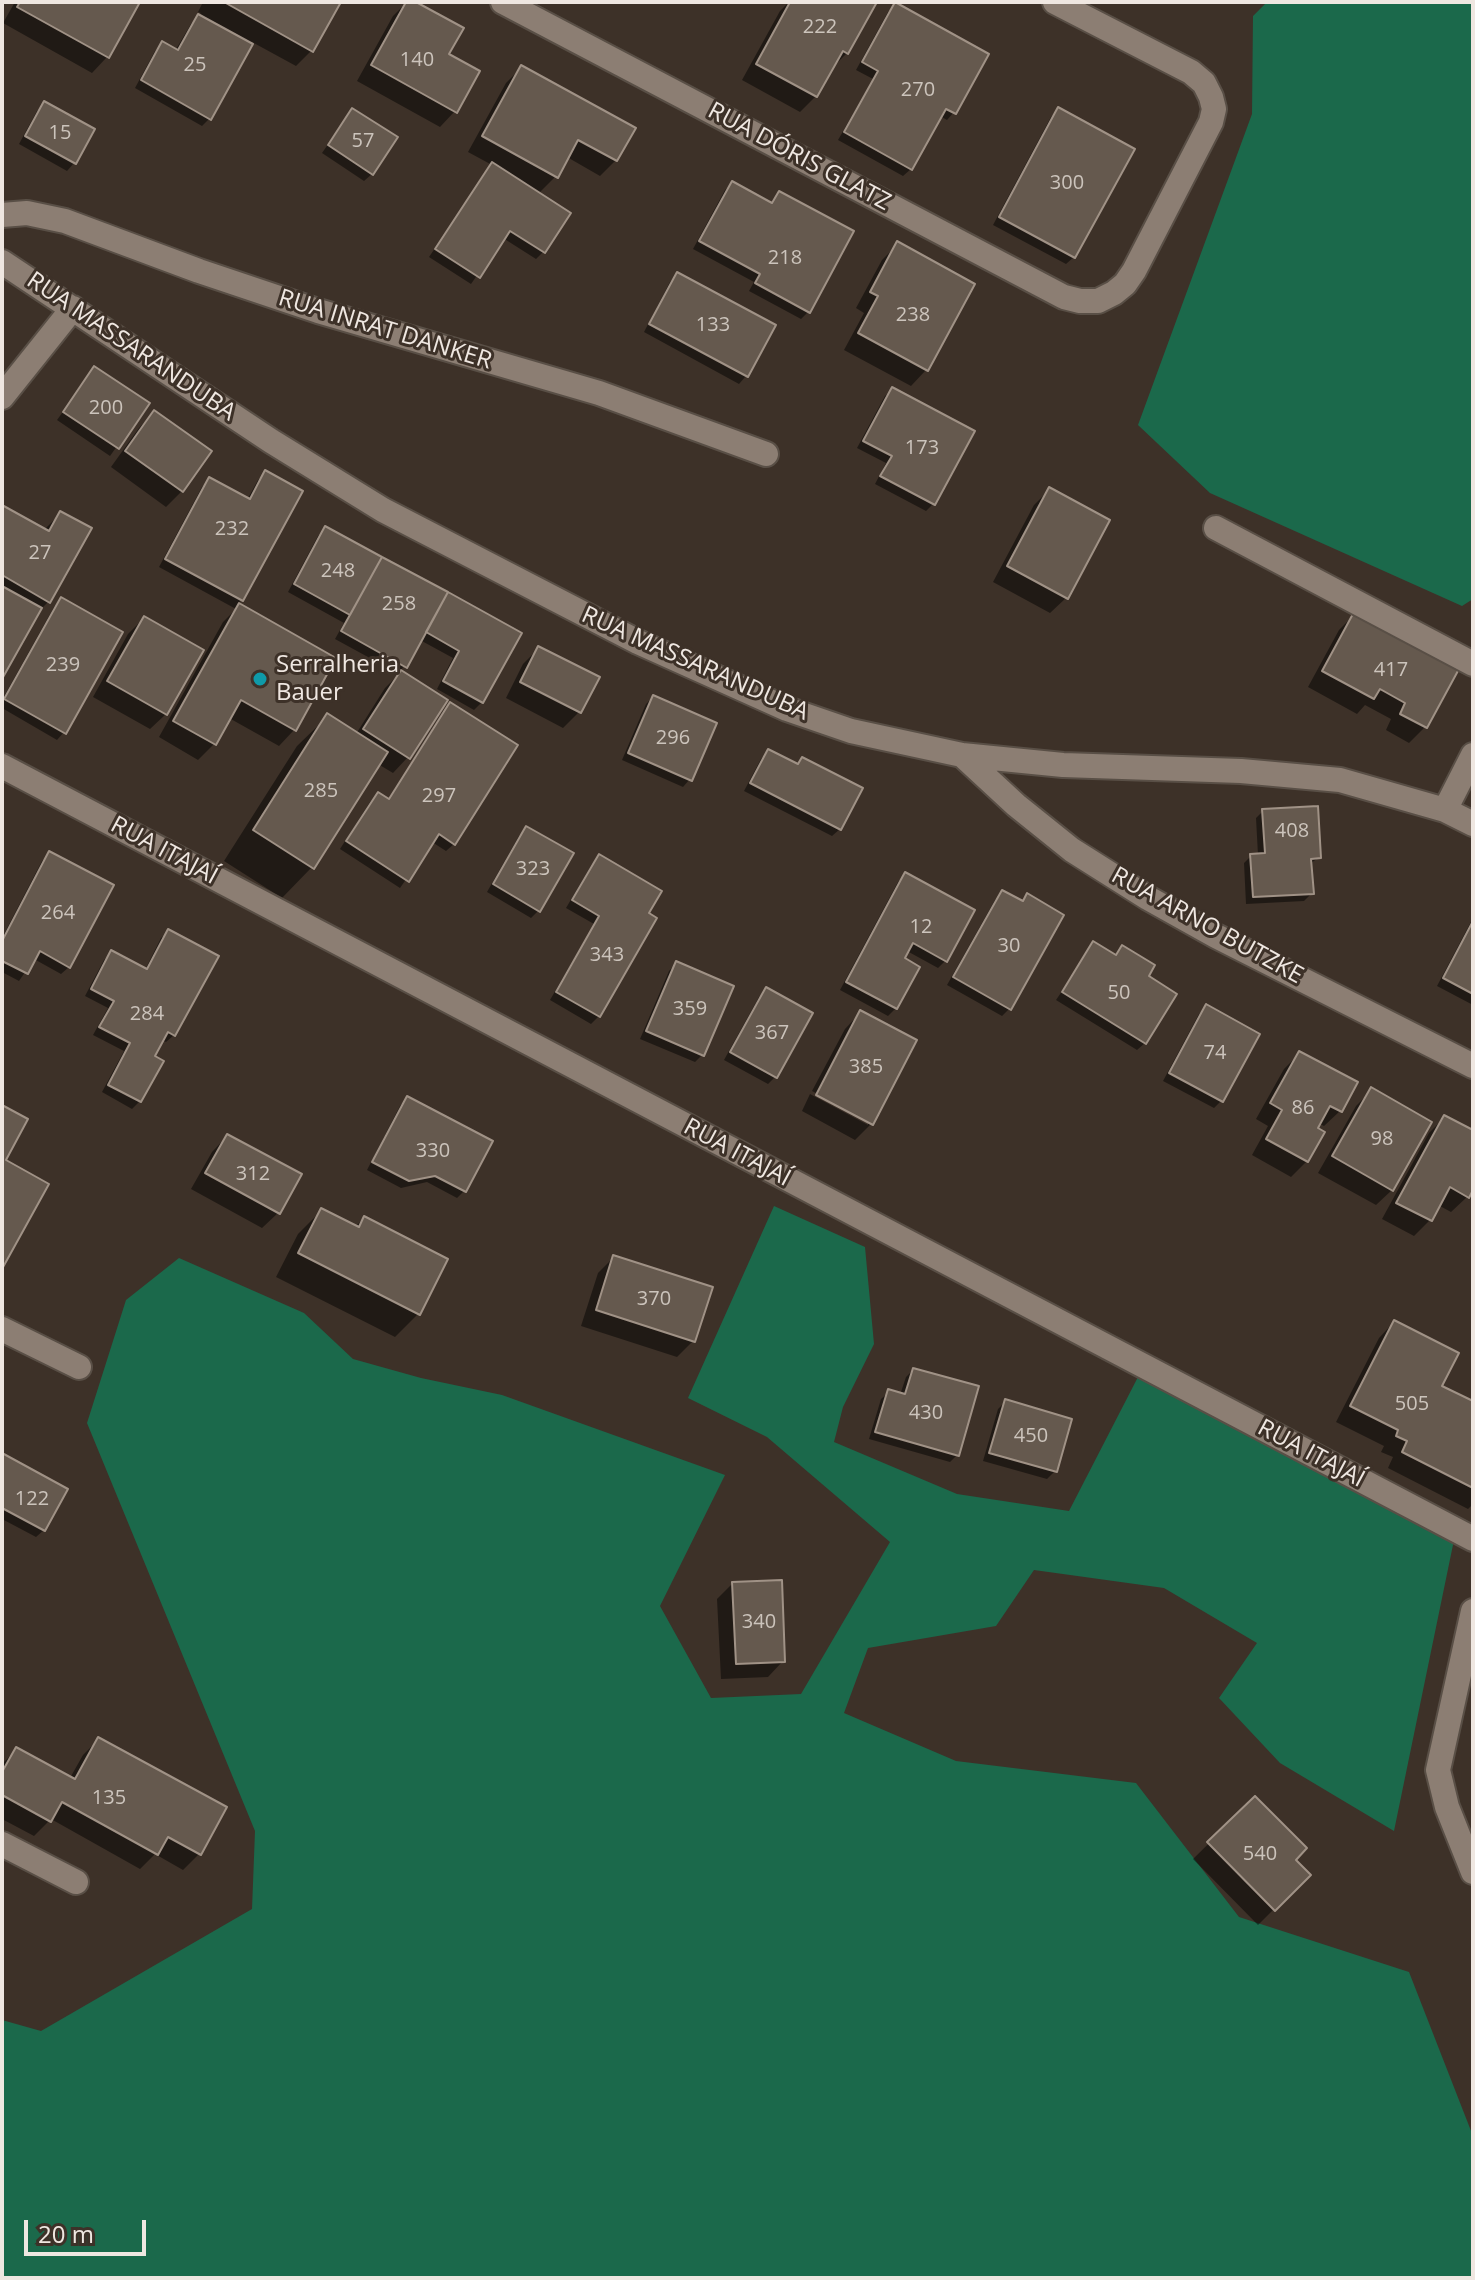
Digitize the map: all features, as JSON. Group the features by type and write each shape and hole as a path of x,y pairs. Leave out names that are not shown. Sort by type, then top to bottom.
{"street":[{"name":"RUA DÓRIS GLATZ","path":"503,2 1064,297 1098,301 1125,284 1134,271 1211,122 1214,109 1204,83 1191,72 1055,2"},
{"name":"RUA INRAT DANKER","path":"2,215 27,213 65,221 303,306 599,393 766,454"},
{"name":"RUA MASSARANDUBA","path":"2,262 271,441 383,510 638,642 746,691 851,731 962,755 1063,765 1241,771 1340,780 1445,810 1473,824"},
{"path":"2,397 73,308"},
{"path":"1216,528 1473,664"},
{"name":"RUA ARNO BUTZKE","path":"962,755 1016,805 1072,850 1148,898 1216,936 1473,1066"},
{"path":"1445,810 1473,755"},
{"name":"RUA ITAJAÍ","path":"2,766 1473,1539"},
{"path":"2,1329 79,1367"},
{"path":"1473,1611 1438,1770 1447,1807 1473,1872"},
{"path":"2,1844 76,1882"}],"green space":[{"path":"1267,2 1473,2 1473,599 1462,606 1210,493 1138,425 1252,114 1253,16"},
{"path":"774,1206 865,1247 874,1344 843,1407 834,1442 957,1494 1069,1511 1138,1377 1454,1540 1394,1831 1280,1763 1219,1698 1257,1643 1164,1588 1034,1570 996,1626 868,1648 844,1713 956,1761 1136,1783 1239,1917 1409,1972 1473,2136 1473,2278 2,2278 2,2020 41,2031 252,1909 255,1831 87,1423 126,1300 179,1258 304,1313 353,1359 421,1378 502,1395 725,1475 660,1606 711,1698 801,1694 890,1542 767,1437 688,1398"}],"building":[{"path":"20,2 140,2 109,58 17,7"},
{"path":"224,2 341,2 313,52"},
{"path":"406,2 416,2 464,28 449,54 480,71 457,113 371,65"},
{"path":"790,2 877,2 848,54 843,51 817,97 756,64"},
{"path":"895,2 989,54 956,114 946,109 912,170 844,132 878,71 862,62"},
{"path":"198,14 253,44 211,120 141,80 162,41 178,50"},
{"path":"521,65 636,128 617,161 578,140 558,178 482,136"},
{"path":"44,101 95,129 76,164 25,136"},
{"path":"1058,107 1135,149 1075,258 999,217"},
{"path":"352,108 398,137 373,175 328,145"},
{"path":"492,162 571,213 545,253 510,231 480,278 435,249"},
{"path":"732,181 772,203 779,191 854,231 810,313 755,283 760,274 699,241"},
{"path":"897,241 975,284 928,371 858,333 878,296 870,292"},
{"path":"677,272 776,325 748,377 649,324"},
{"path":"94,366 150,403 119,449 63,412"},
{"path":"892,387 975,431 935,505 880,476 892,456 863,441"},
{"path":"154,410 212,451 183,492 125,451"},
{"path":"265,470 303,491 243,601 165,559 209,477 250,499"},
{"path":"1049,487 1110,520 1068,599 1007,566"},
{"path":"2,505 49,531 60,511 92,528 50,603 2,575"},
{"path":"325,526 382,557 350,615 294,584"},
{"path":"382,557 448,592 407,668 341,631"},
{"path":"2,586 42,608 2,679"},
{"path":"448,592 522,633 483,703 443,681 459,651 426,632"},
{"path":"61,597 123,632 66,734 4,699"},
{"name":"Serralheria Bauer","path":"239,603 336,658 296,731 241,700 216,745 173,721"},
{"path":"1354,612 1459,669 1427,728 1400,714 1405,703 1380,689 1374,699 1322,671"},
{"path":"144,616 204,650 167,715 107,681"},
{"path":"538,646 600,677 581,713 520,682"},
{"path":"401,670 448,700 410,759 363,729"},
{"path":"653,695 717,723 692,781 628,753"},
{"path":"450,702 518,745 455,845 439,834 409,882 346,841 378,792 389,799"},
{"path":"327,713 388,752 314,869 253,830"},
{"path":"768,749 798,764 802,757 863,788 841,830 750,783"},
{"path":"1318,806 1321,858 1311,859 1314,894 1253,897 1250,854 1265,853 1262,809"},
{"path":"526,826 574,853 540,912 493,884"},
{"path":"49,851 114,885 70,968 40,951 28,974 2,961 2,941"},
{"path":"599,854 662,891 649,913 657,918 600,1017 556,992 599,916 572,900"},
{"path":"905,872 975,910 947,962 913,943 905,958 920,967 897,1009 846,982"},
{"path":"1002,890 1023,901 1027,893 1064,915 1011,1010 953,977"},
{"path":"1473,921 1473,994 1443,978"},
{"path":"168,929 219,956 175,1036 168,1032 155,1056 164,1061 141,1102 108,1085 130,1043 99,1027 114,1001 91,989 111,950 147,969"},
{"path":"1093,941 1116,955 1122,945 1155,965 1149,976 1177,994 1146,1044 1062,992"},
{"path":"676,961 734,986 704,1056 646,1031"},
{"path":"766,987 813,1013 777,1078 730,1052"},
{"path":"1206,1004 1260,1034 1223,1102 1169,1073"},
{"path":"860,1010 917,1040 873,1125 816,1095"},
{"path":"1299,1051 1358,1082 1342,1112 1330,1106 1318,1128 1325,1132 1308,1162 1266,1139 1282,1110 1270,1103"},
{"path":"1371,1087 1432,1122 1393,1191 1332,1156"},
{"path":"407,1096 493,1141 466,1192 435,1176 409,1181 372,1162"},
{"path":"2,1105 28,1119 6,1160 49,1184 2,1269"},
{"path":"1444,1115 1473,1130 1473,1190 1469,1198 1450,1187 1432,1221 1396,1203"},
{"path":"227,1134 302,1174 280,1214 205,1173"},
{"path":"321,1208 359,1227 364,1216 448,1259 420,1315 298,1253"},
{"path":"613,1255 713,1287 695,1342 596,1310"},
{"path":"1394,1320 1459,1353 1442,1386 1473,1401 1473,1488 1402,1452 1407,1441 1396,1436 1398,1430 1350,1406"},
{"path":"913,1368 979,1386 959,1456 875,1432 888,1389 905,1394"},
{"path":"1005,1399 1072,1419 1057,1472 989,1453"},
{"path":"2,1453 68,1489 45,1531 2,1508"},
{"path":"782,1580 785,1662 736,1664 732,1582"},
{"path":"98,1737 227,1807 201,1855 168,1837 158,1855 62,1802 51,1822 2,1795 2,1772 16,1747 75,1779"},
{"path":"1255,1796 1307,1848 1296,1860 1311,1875 1275,1911 1207,1842"}],"place":[{"name":"Serralheria Bauer","path":"260,679"}]}
